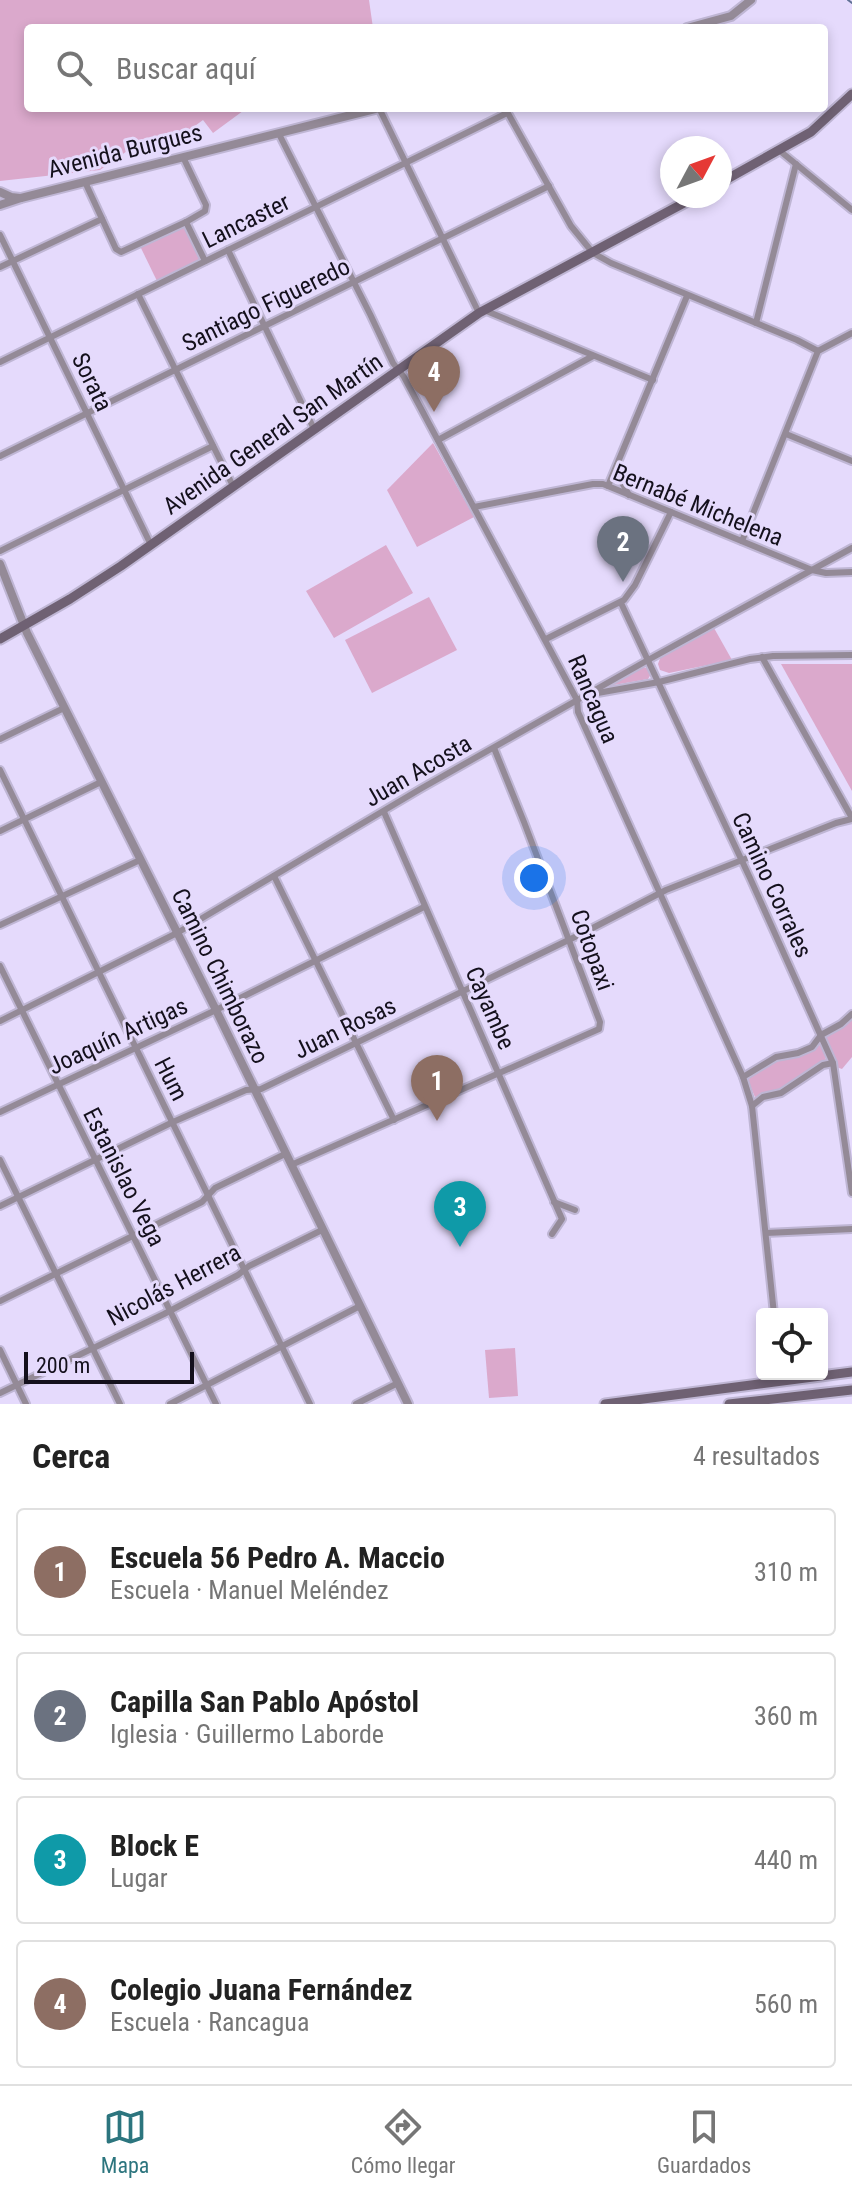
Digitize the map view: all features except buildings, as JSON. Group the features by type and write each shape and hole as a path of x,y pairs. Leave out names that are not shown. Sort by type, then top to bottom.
{"main road":[{"path":"732,177 811,132 852,94"},
{"name":"Avenida General San Martín","path":"0,639 70,599 151,545 481,311 675,208"},
{"path":"828,1374 852,1372"},
{"path":"605,1404 767,1380"},
{"path":"729,1404 852,1388"}],"street":[{"path":"702,24 731,16 751,0"},
{"name":"Avenida Burgues","path":"0,205 364,112"},
{"path":"381,112 442,239 481,311 653,380"},
{"name":"Lancaster","path":"0,362 407,163 502,112"},
{"path":"507,112 571,226 593,253 818,351"},
{"name":"Rancagua","path":"279,134 393,363 404,377 577,700 578,712 743,1077 752,1106 773,1308"},
{"path":"780,151 852,210"},
{"path":"85,182 119,252 205,211 206,205 183,157"},
{"path":"756,323 796,164"},
{"name":"Santiago Figueredo","path":"0,456 549,186"},
{"name":"Avenida Burgues","path":"0,192 21,198"},
{"path":"0,267 102,219"},
{"path":"186,222 205,261"},
{"name":"Sorata","path":"0,235 151,545"},
{"path":"228,250 314,429"},
{"path":"138,294 233,486"},
{"path":"608,486 687,296"},
{"path":"742,541 818,351 852,333"},
{"path":"438,440 593,356"},
{"path":"786,434 852,461"},
{"path":"0,551 213,446"},
{"path":"617,466 629,495"},
{"name":"Bernabé Michelena","path":"474,507 593,484 608,486 812,570"},
{"path":"546,639 621,603 635,585 671,512"},
{"name":"Juan Acosta","path":"0,1021 177,933 577,700 852,548"},
{"name":"Camino Chimborazo","path":"0,564 24,625 64,708 216,1010 408,1404"},
{"path":"812,570 852,572"},
{"name":"Camino Corrales","path":"621,603 833,1063 852,1193"},
{"path":"587,695 659,682 762,657 852,655"},
{"path":"762,657 852,818"},
{"path":"0,739 64,708"},
{"name":"Cotopaxi","path":"494,748 600,1022 598,1030 498,1074"},
{"name":"Hum","path":"0,770 310,1404"},
{"path":"0,831 101,782"},
{"name":"Cayambe","path":"384,812 562,1219 552,1234"},
{"name":"Juan Rosas","path":"0,1206 173,1122 246,1090 261,1089 659,894 852,818"},
{"path":"0,925 140,860"},
{"path":"274,876 394,1120"},
{"name":"Joaquín Artigas","path":"0,1112 424,907"},
{"name":"Estanislao Vega","path":"0,966 216,1404"},
{"path":"743,1077 776,1057 812,1047 821,1035 852,1014"},
{"path":"752,1106 763,1097 781,1093 823,1065 833,1063"},
{"path":"291,1165 498,1074"},
{"path":"0,1301 202,1202 215,1188 285,1154"},
{"path":"0,1160 120,1404"},
{"path":"554,1202 575,1210"},
{"path":"766,1233 852,1229"},
{"name":"Nicolás Herrera","path":"0,1393 170,1310 322,1230"},
{"path":"170,1404 360,1306"},
{"path":"0,1350 26,1404"},
{"path":"356,1404 398,1383"}],"shaded area":[{"path":"0,0 369,0 372,24 24,24 24,112 242,112 213,133 203,120 173,142 145,148 140,142 100,170 0,181"},
{"path":"185,225 201,259 157,281 140,246"},
{"path":"433,443 474,517 417,547 387,490"},
{"path":"386,545 413,593 334,638 306,591"},
{"path":"429,597 457,650 372,693 345,640"},
{"path":"714,628 732,660 669,673 660,670 658,664 661,656"},
{"path":"781,664 852,664 852,791"},
{"path":"642,667 651,674 648,679 614,685 615,682"},
{"path":"852,1018 852,1057 842,1069 836,1067 826,1038"},
{"path":"820,1045 826,1060 780,1090 755,1097 748,1081 757,1071"},
{"path":"515,1348 518,1396 489,1398 485,1350"}],"waterway":[{"path":"848,0 852,3"}],"place":[{"name":"Colegio Juana Fernández","path":"434,412"},
{"name":"Capilla San Pablo Apóstol","path":"623,582"},
{"name":"Escuela 56 Pedro A. Maccio","path":"437,1121"},
{"name":"Block E","path":"460,1247"}]}
